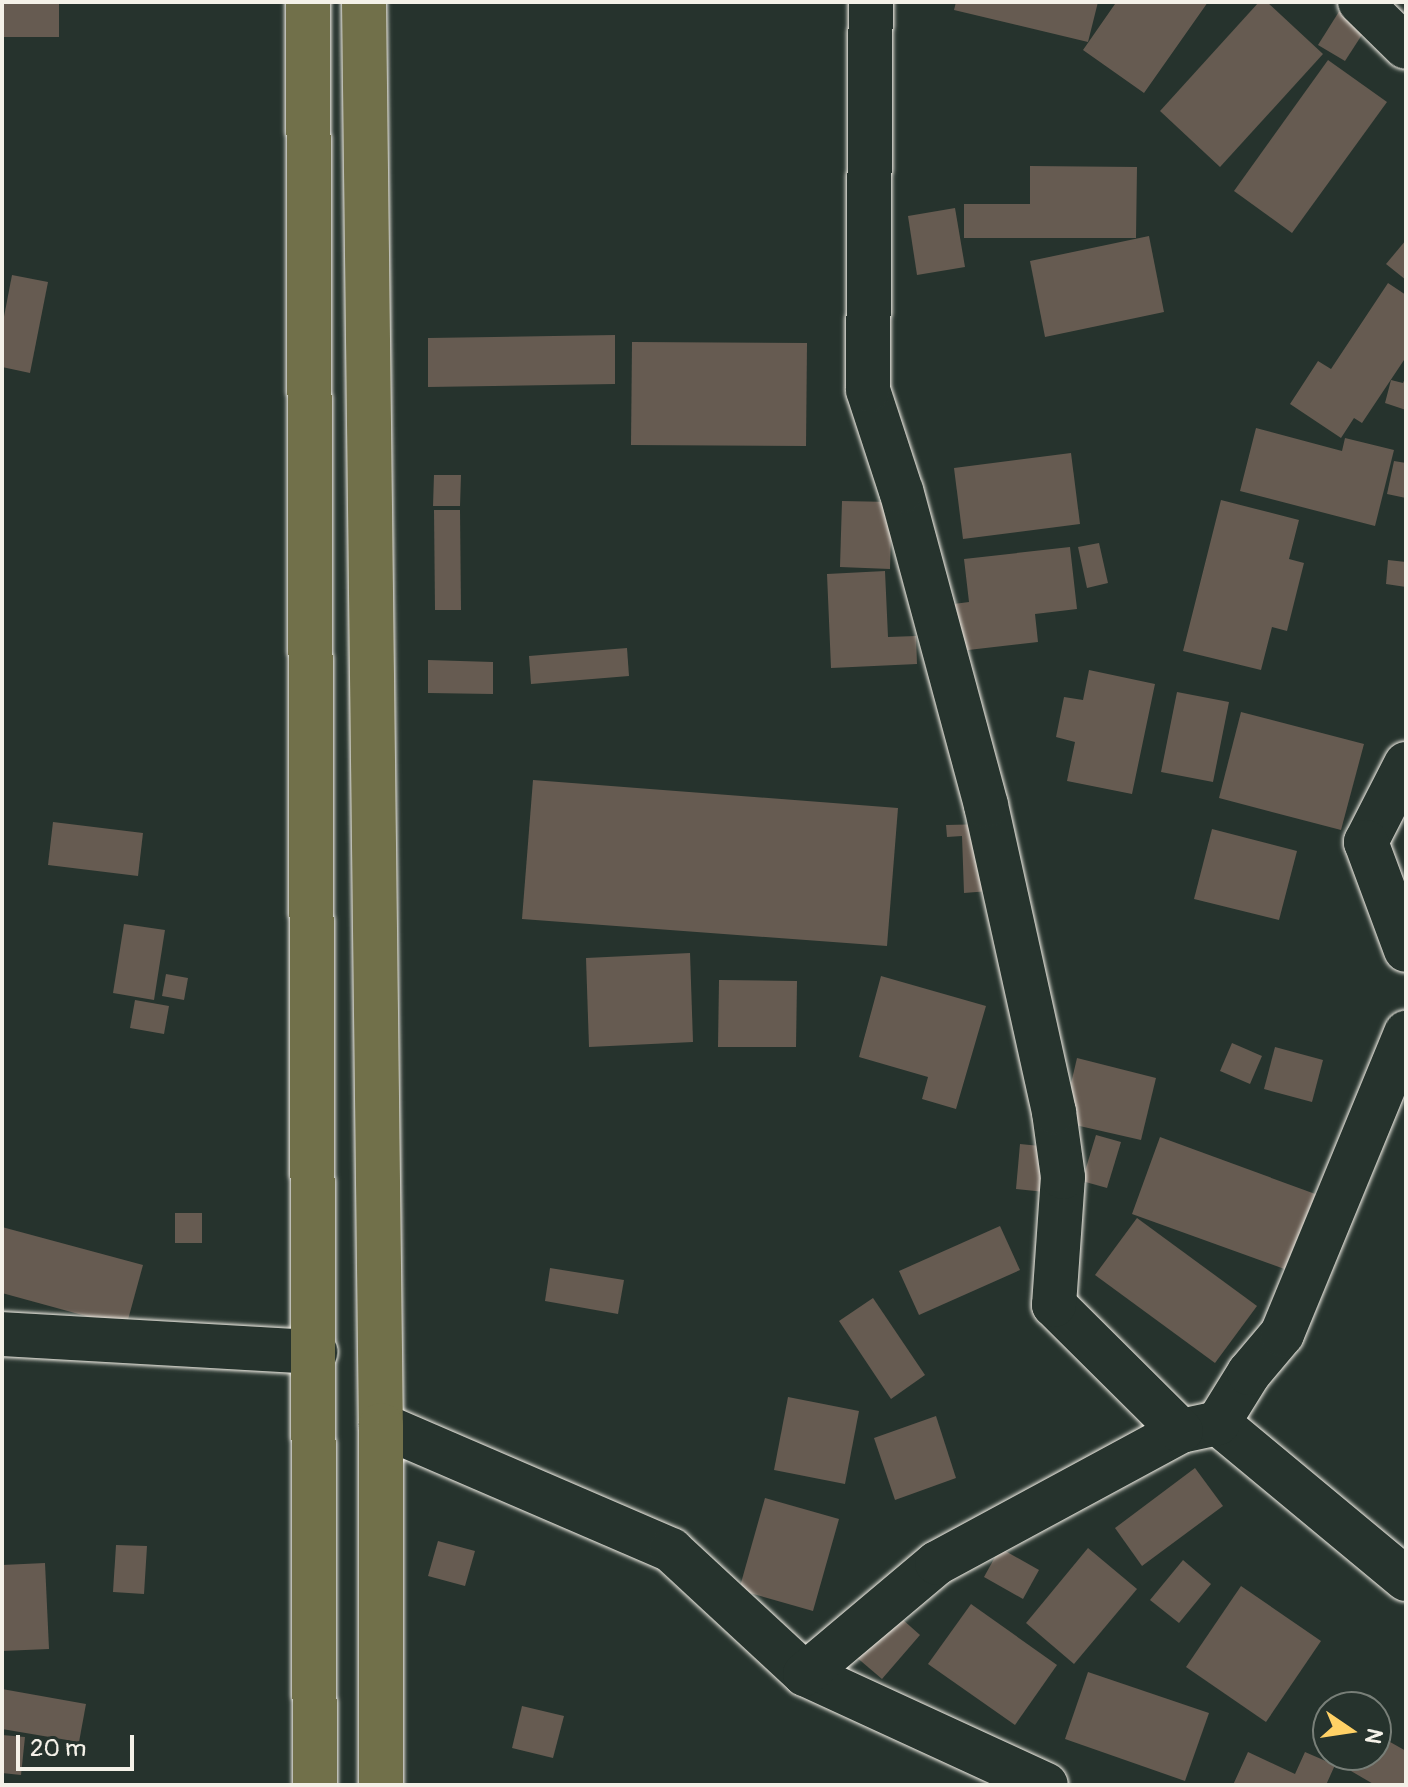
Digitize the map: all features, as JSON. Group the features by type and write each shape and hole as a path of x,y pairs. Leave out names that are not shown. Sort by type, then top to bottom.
{"highway":[{"path":"308,2 315,1785"},
{"path":"364,2 381,1425 381,1785"}],"street":[{"path":"871,2 868,390 901,491 986,805 1054,1112 1063,1177 1054,1305 1200,1427 1406,1579"},
{"path":"1360,2 1406,47"},
{"path":"1406,764 1366,842 1406,950"},
{"path":"805,1674 937,1563 1200,1427 1282,1334 1406,1033"},
{"path":"2,1334 315,1352"},
{"path":"381,1425 671,1550 805,1674 1046,1785"}],"building":[{"path":"2,2 59,2 59,37 2,37"},
{"path":"956,2 1098,2 1088,42 954,10"},
{"path":"1111,2 1208,2 1144,93 1083,50 1115,4"},
{"path":"1259,2 1267,2 1323,54 1220,167 1160,111"},
{"path":"1340,10 1367,27 1345,61 1318,45"},
{"path":"1328,60 1387,102 1292,233 1234,191"},
{"path":"1030,166 1137,167 1136,238 964,238 964,204 1030,204"},
{"path":"955,208 965,267 917,275 908,216"},
{"path":"1149,236 1164,312 1045,337 1030,261"},
{"path":"1406,240 1406,280 1386,264"},
{"path":"12,275 48,282 30,373 2,367 2,327"},
{"path":"1388,283 1406,295 1406,357 1362,423 1354,418 1341,438 1290,404 1318,361 1331,369"},
{"path":"615,335 615,384 428,387 428,338"},
{"path":"632,342 807,343 806,446 631,445"},
{"path":"1406,376 1406,410 1385,403 1391,380 1403,383"},
{"path":"1256,428 1342,451 1345,438 1394,450 1375,526 1240,491"},
{"path":"1071,453 1080,524 963,539 954,468"},
{"path":"1394,461 1406,463 1406,498 1387,494"},
{"path":"434,475 461,475 460,506 433,506"},
{"path":"1221,500 1299,520 1289,559 1304,563 1287,631 1272,627 1261,670 1183,651"},
{"path":"842,501 892,502 890,569 840,567"},
{"path":"434,510 460,510 461,610 435,610"},
{"path":"1099,543 1108,583 1087,588 1078,547"},
{"path":"1070,547 1077,609 1035,614 1038,642 951,652 946,605 969,602 964,559"},
{"path":"1388,560 1406,562 1406,587 1386,584"},
{"path":"885,571 888,637 916,636 917,664 831,668 827,574"},
{"path":"627,648 629,676 531,684 529,656"},
{"path":"428,660 493,662 493,694 428,693"},
{"path":"1089,670 1155,684 1132,794 1067,781 1075,742 1056,737 1064,697 1083,700"},
{"path":"1177,692 1229,702 1213,782 1161,772"},
{"path":"1241,712 1364,744 1341,830 1219,798"},
{"path":"533,780 898,808 887,946 522,919"},
{"path":"53,822 143,833 138,876 48,865"},
{"path":"987,824 989,891 964,893 962,836 947,837 946,825"},
{"path":"1212,829 1297,851 1279,920 1194,899"},
{"path":"124,924 165,930 154,1000 113,993"},
{"path":"690,953 693,1042 589,1047 586,958"},
{"path":"166,974 188,978 184,1000 162,996"},
{"path":"881,976 986,1006 956,1109 922,1099 928,1077 859,1057"},
{"path":"719,980 797,981 796,1047 718,1047"},
{"path":"135,1000 169,1006 164,1034 130,1028"},
{"path":"1232,1043 1262,1056 1250,1084 1220,1071"},
{"path":"1275,1047 1323,1060 1312,1102 1264,1089"},
{"path":"1077,1058 1156,1078 1141,1140 1062,1122"},
{"path":"1096,1135 1121,1142 1107,1188 1082,1181"},
{"path":"1160,1137 1318,1195 1290,1271 1132,1214"},
{"path":"1020,1144 1050,1147 1045,1192 1016,1189"},
{"path":"175,1213 202,1213 202,1243 175,1243"},
{"path":"1137,1218 1257,1306 1215,1363 1095,1275"},
{"path":"1000,1226 1020,1270 919,1315 899,1271"},
{"path":"2,1227 143,1265 126,1327 2,1293"},
{"path":"550,1268 624,1280 618,1314 545,1301"},
{"path":"873,1298 925,1375 891,1399 839,1321"},
{"path":"788,1397 859,1411 845,1484 774,1470"},
{"path":"936,1416 956,1478 895,1500 874,1438"},
{"path":"1195,1468 1223,1506 1142,1566 1115,1528"},
{"path":"765,1498 839,1519 813,1611 739,1590"},
{"path":"438,1541 475,1551 465,1586 428,1576"},
{"path":"116,1545 147,1546 144,1594 113,1592"},
{"path":"1000,1548 1039,1570 1023,1599 984,1577"},
{"path":"1088,1548 1137,1589 1074,1664 1026,1623"},
{"path":"1183,1560 1211,1584 1179,1623 1150,1600"},
{"path":"45,1563 49,1649 2,1651 2,1565"},
{"path":"1241,1586 1321,1641 1266,1722 1186,1667"},
{"path":"971,1604 1057,1665 1015,1725 928,1664"},
{"path":"893,1611 920,1635 882,1679 855,1656"},
{"path":"1088,1672 1209,1713 1185,1781 1065,1739"},
{"path":"2,1689 86,1704 79,1742 2,1729"},
{"path":"522,1706 564,1716 553,1758 512,1748"},
{"path":"2,1735 25,1737 21,1775 2,1773"},
{"path":"1392,1743 1406,1751 1406,1785 1375,1785 1351,1771 1392,1771"},
{"path":"1248,1752 1295,1774 1305,1752 1312,1755 1312,1771 1332,1771 1326,1785 1233,1785"}]}
